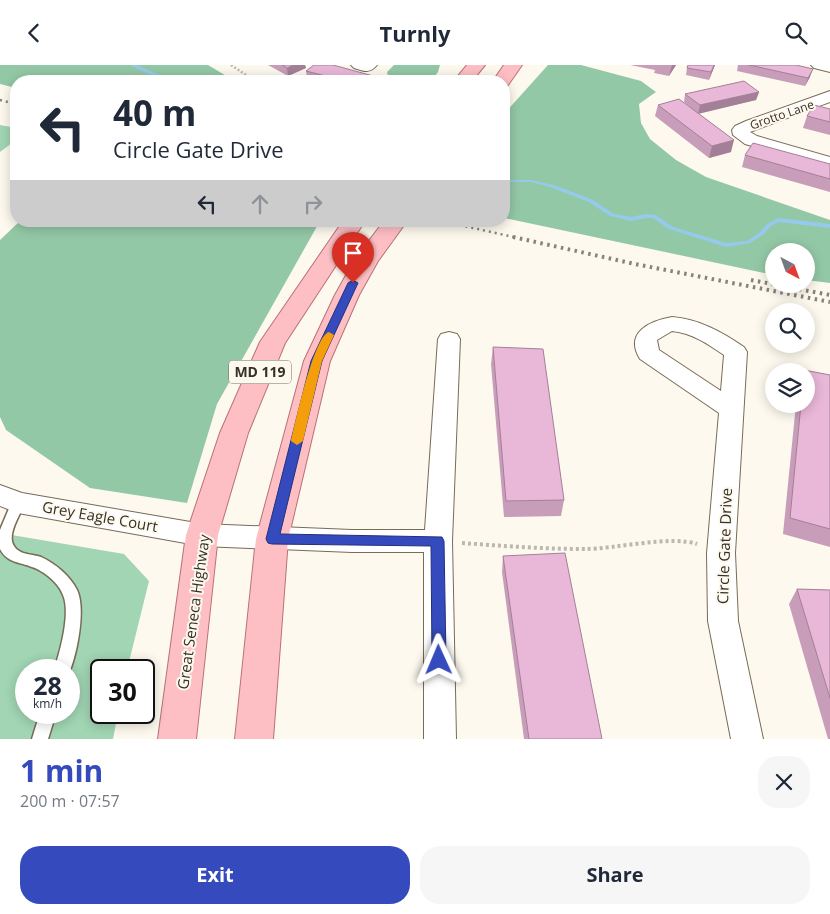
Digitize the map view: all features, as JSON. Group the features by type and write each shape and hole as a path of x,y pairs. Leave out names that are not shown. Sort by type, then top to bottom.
{"main road":[{"path":"468,75 476,65"},
{"name":"Great Seneca Highway","path":"177,739 202,535 234,433 273,343 350,227"},
{"name":"MD 119","path":"254,739 272,539 317,361 346,295 367,259 392,227"}],"street":[{"path":"359,65 367,67 369,65"},
{"path":"819,65 830,67"},
{"name":"Grotto Lane","path":"827,101 756,122 741,130 742,135 751,140 830,163"},
{"path":"440,739 438,541 450,339"},
{"name":"Circle Gate Drive","path":"732,411 721,553 723,621 748,739"},
{"name":"Grey Eagle Court","path":"9,499 202,535"},
{"path":"202,535 272,539 438,541"}],"lane":[{"path":"9,499 4,537 7,549 17,557 37,561 56,574 71,593 73,621 66,659"},
{"path":"40,739 45,724"}],"path":[{"path":"231,65 246,75"},
{"path":"438,541 522,548 586,549 691,542 721,553"}],"green space":[{"path":"0,65 208,65 225,75 10,75 10,86 0,84"},
{"path":"394,65 440,65 436,75 388,75 387,72"},
{"path":"548,65 581,65 641,81 656,92 639,104 641,123 650,139 676,160 706,177 830,220 830,283 815,281 815,243 765,243 765,273 510,219 510,107"},
{"path":"0,125 10,127 10,144 0,152"},
{"path":"14,227 317,227 217,404 187,503 90,488 6,430 0,417 0,240"},
{"path":"0,533 124,554 149,581 130,659 90,659 90,724 116,724 113,739 0,739"}],"building":[{"path":"282,65 294,65 287,68"},
{"path":"314,65 333,65 370,75 322,75 306,71"},
{"path":"688,65 714,65 711,72 687,68"},
{"path":"749,65 796,65 813,69 808,78"},
{"path":"744,81 759,92 700,105 685,94"},
{"path":"679,99 734,140 712,146 658,105"},
{"path":"814,105 830,109 830,122 807,116"},
{"path":"753,143 830,164 830,179 745,155"},
{"path":"493,347 543,349 564,500 506,501"},
{"path":"815,372 830,375 830,529 790,518 800,413 815,413"},
{"path":"565,553 602,739 529,739 503,556"},
{"path":"797,589 830,590 830,698"}],"waterway":[{"path":"132,65 157,75"},
{"path":"510,181 531,181 552,186 591,201 612,215 631,219 654,216 671,228 726,245 748,242 778,220 830,226"}],"railway":[{"path":"0,100 10,102"},
{"path":"469,227 518,238"},
{"path":"513,237 635,264 830,302"},
{"path":"751,280 830,295"}],"slow traffic":[{"path":"297,441 317,361 329,335"}],"route":[{"path":"353,283 317,361 272,539 438,541 439,660"}]}
